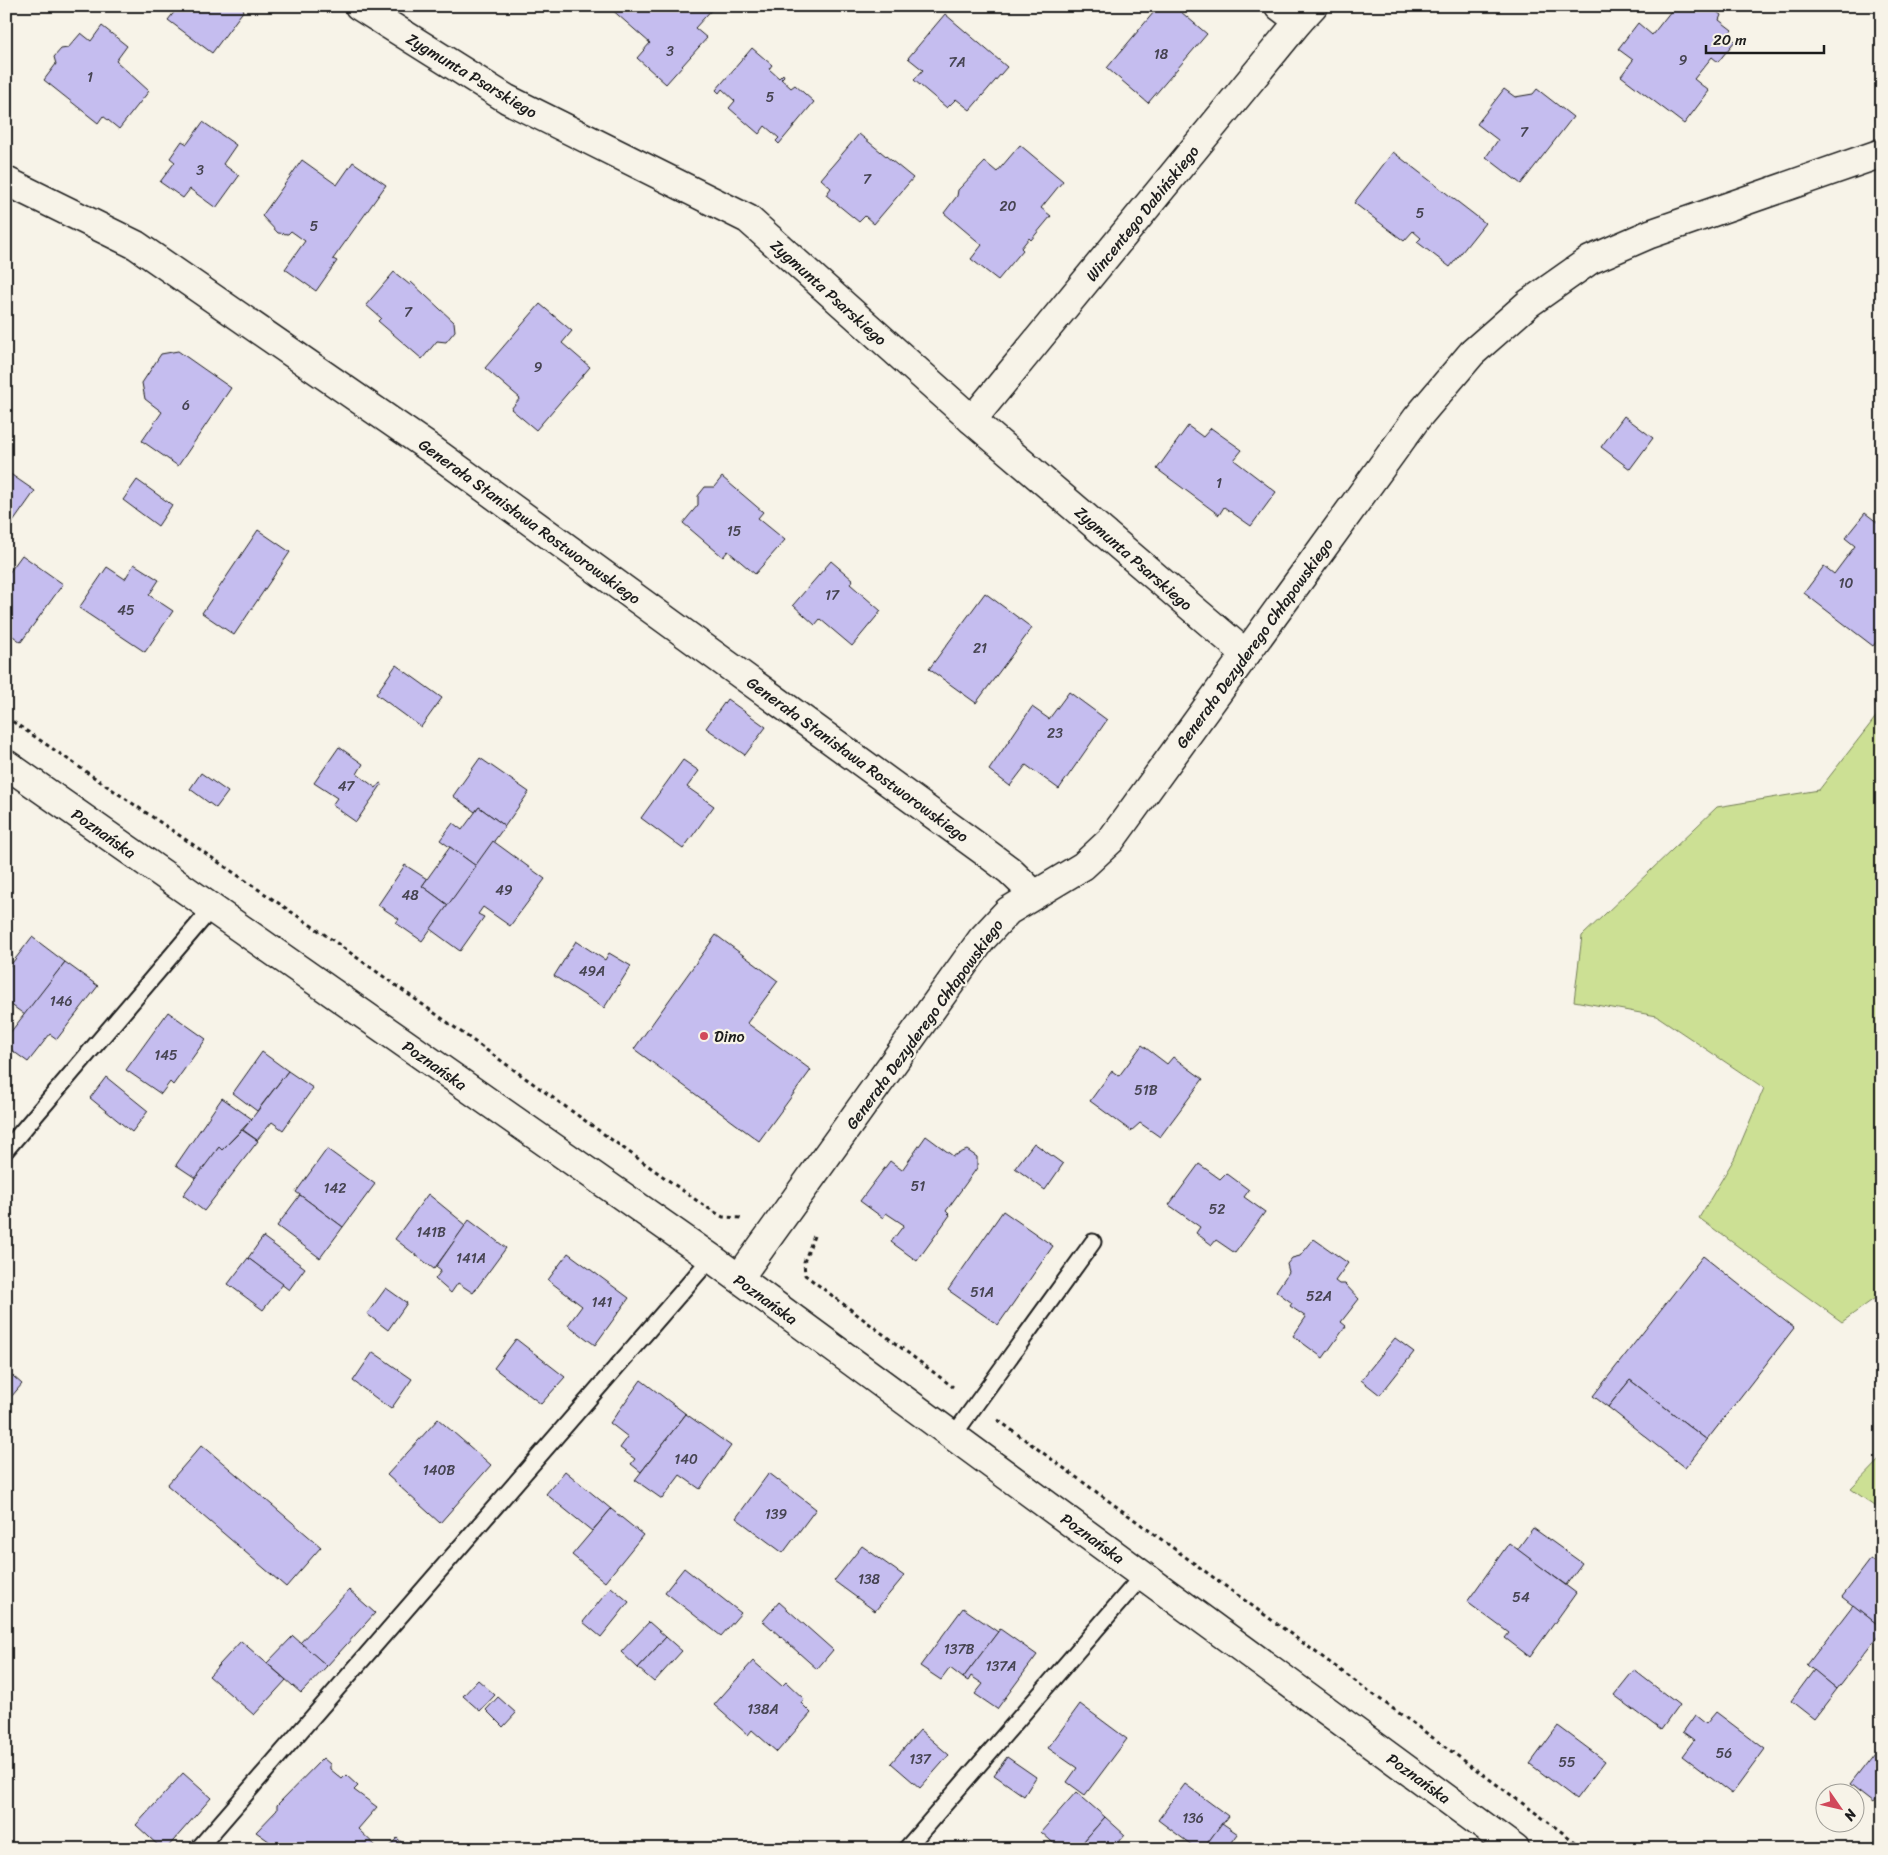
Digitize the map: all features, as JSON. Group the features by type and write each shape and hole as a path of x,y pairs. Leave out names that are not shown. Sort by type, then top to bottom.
{"street":[{"name":"Zygmunta Psarskiego","path":"359,6 507,100 748,219 972,420 1246,654"},
{"name":"Wincentego Dabińskiego","path":"972,420 1297,11"},
{"name":"Generała Dezyderego Chłapowskiego","path":"739,1278 798,1199 982,939 1008,911 1083,866 1111,840 1417,418 1472,353 1528,302 1590,260 1650,234 1882,154"},
{"name":"Generała Stanisława Rostworowskiego","path":"6,181 136,245 414,437 989,855 1009,870 1034,894"},
{"name":"Poznańska","path":"6,764 739,1278 1515,1849"}],"lane":[{"path":"6,1150 212,908"},
{"path":"953,1436 1093,1242"},
{"path":"198,1849 711,1258"},
{"path":"906,1849 1142,1575"}],"path":[{"path":"6,717 331,939 703,1205 723,1217 740,1218 745,1216"},
{"path":"798,1199 812,1219 816,1229 804,1262 805,1275 976,1404 1585,1849"}],"green space":[{"path":"1882,709 1882,1293 1842,1322 1699,1218 1734,1159 1764,1088 1657,1016 1574,1001 1582,936 1717,807 1819,790"},
{"path":"1882,1457 1882,1511 1851,1489"}],"building":[{"path":"179,6 240,6 244,10 212,53 168,20"},
{"path":"611,6 715,6 695,28 707,38 666,84 637,58 650,43 610,8"},
{"path":"1159,6 1174,6 1207,34 1148,103 1107,68"},
{"path":"1675,6 1709,6 1721,15 1719,20 1732,30 1727,36 1735,41 1718,62 1712,57 1694,79 1709,91 1684,124 1621,76 1633,60 1618,49 1638,23 1652,35"},
{"path":"945,14 1007,67 970,110 956,99 947,108 914,80 923,70 908,58"},
{"path":"102,26 127,46 116,61 149,91 119,129 103,116 98,123 44,80 56,64 54,57 61,49 68,48 81,33 91,41"},
{"path":"752,48 772,65 769,69 779,78 783,74 784,76 781,79 791,88 795,85 814,102 779,144 776,141 779,138 765,126 759,134 729,108 735,101 722,89 719,93 716,90"},
{"path":"1504,89 1515,97 1533,94 1537,89 1573,117 1521,184 1486,157 1498,140 1477,124"},
{"path":"203,122 236,145 223,164 239,176 216,208 190,189 183,198 160,182 175,162 170,158 182,141 187,144"},
{"path":"859,134 913,178 874,224 865,216 859,222 826,195 831,188 821,179"},
{"path":"1020,145 1063,181 1041,208 1051,216 1031,240 1029,238 1021,248 1023,250 998,280 971,259 982,245 944,213 957,196 958,190 985,162 997,172"},
{"path":"1393,152 1485,223 1450,267 1417,242 1421,238 1413,231 1404,241 1354,203"},
{"path":"302,160 337,185 353,162 386,185 333,259 337,261 316,291 285,269 305,241 291,231 288,234 278,233 262,216"},
{"path":"394,272 410,285 411,282 454,322 455,331 446,342 437,341 422,359 378,321 381,318 366,305"},
{"path":"540,304 572,331 562,343 590,367 536,430 511,409 520,398 485,368"},
{"path":"178,351 231,388 178,466 142,441 162,412 145,399 142,383 161,354"},
{"path":"1624,416 1653,438 1630,469 1601,447"},
{"path":"1188,426 1203,437 1211,428 1242,450 1234,460 1276,492 1251,526 1224,507 1219,515 1157,469"},
{"path":"6,471 35,491 11,525 6,522"},
{"path":"722,477 763,512 758,518 785,540 755,574 728,551 723,557 683,523 698,505 698,496 705,487 714,487"},
{"path":"137,480 172,505 158,526 123,500"},
{"path":"1865,513 1882,526 1882,605 1879,609 1882,611 1882,635 1873,646 1804,593 1824,566 1834,574 1855,546 1845,538"},
{"path":"258,530 290,552 234,635 202,613"},
{"path":"22,555 63,584 21,642 6,631 6,577"},
{"path":"831,561 853,580 850,584 881,611 852,646 820,619 815,625 793,605"},
{"path":"134,564 159,580 149,595 173,611 145,652 79,608 107,567 125,579"},
{"path":"985,593 1032,628 976,703 929,669"},
{"path":"396,665 442,698 421,727 376,694"},
{"path":"1069,692 1107,720 1059,789 1026,765 1010,786 989,770 1032,707 1049,719"},
{"path":"727,699 766,727 745,755 706,728"},
{"path":"339,747 363,764 357,774 376,788 380,783 382,784 356,822 332,805 337,798 314,783"},
{"path":"480,758 529,792 505,826 479,807 475,812 453,796"},
{"path":"683,760 699,771 687,787 714,806 683,849 641,818"},
{"path":"201,773 228,792 216,808 190,789"},
{"path":"479,807 505,826 476,866 440,840 453,823 462,830"},
{"path":"493,841 545,879 510,926 483,907 478,914 484,917 460,951 430,929"},
{"path":"450,847 476,866 448,905 422,886"},
{"path":"405,865 427,879 422,886 448,905 422,941 396,923 399,919 378,905"},
{"name":"Dino","path":"716,935 778,981 747,1023 811,1070 759,1141 634,1049"},
{"path":"32,937 65,962 25,1015 6,1001 6,971"},
{"path":"576,941 605,960 609,953 631,966 604,1008 554,976"},
{"path":"65,962 98,986 57,1039 50,1034 28,1062 6,1046 6,1038"},
{"path":"168,1012 206,1039 173,1085 170,1082 161,1094 126,1070"},
{"path":"1142,1045 1167,1064 1173,1057 1203,1079 1160,1137 1140,1123 1131,1131 1090,1101 1112,1071 1119,1076"},
{"path":"262,1052 288,1071 257,1111 233,1093"},
{"path":"288,1071 313,1088 283,1130 272,1122 257,1140 243,1130"},
{"path":"106,1077 148,1111 132,1132 90,1098"},
{"path":"222,1098 252,1119 222,1150 219,1147 197,1179 176,1165"},
{"path":"242,1130 258,1141 204,1211 183,1195 219,1147 222,1150"},
{"path":"926,1136 953,1156 967,1150 977,1157 977,1168 946,1211 950,1215 917,1261 891,1242 904,1225 886,1213 883,1218 860,1201 890,1161 902,1170"},
{"path":"1034,1143 1063,1164 1045,1190 1015,1168"},
{"path":"327,1149 375,1184 343,1227 296,1192"},
{"path":"1199,1164 1220,1179 1226,1173 1249,1190 1244,1197 1265,1212 1235,1253 1216,1240 1212,1245 1196,1233 1200,1227 1169,1205"},
{"path":"428,1194 466,1225 434,1269 395,1239"},
{"path":"300,1195 343,1227 320,1258 277,1226"},
{"path":"1003,1211 1053,1246 998,1325 948,1290"},
{"path":"469,1220 506,1248 473,1293 458,1283 451,1293 435,1279 441,1271 436,1267"},
{"path":"263,1237 305,1268 289,1290 248,1258"},
{"path":"1314,1239 1348,1263 1335,1281 1339,1284 1345,1284 1359,1299 1341,1322 1346,1326 1323,1358 1293,1336 1306,1317 1290,1306 1292,1303 1276,1291 1289,1272 1287,1264 1292,1258 1300,1256"},
{"path":"568,1253 629,1298 595,1345 568,1325 582,1306 548,1280"},
{"path":"1703,1256 1794,1328 1707,1440 1630,1380 1608,1407 1593,1396"},
{"path":"248,1258 283,1284 263,1310 228,1284"},
{"path":"386,1288 407,1303 388,1330 367,1314"},
{"path":"1395,1338 1414,1352 1380,1395 1361,1380"},
{"path":"516,1339 565,1377 541,1404 494,1368"},
{"path":"373,1352 412,1379 391,1409 353,1381"},
{"path":"6,1370 22,1384 6,1403"},
{"path":"641,1380 686,1414 641,1472 631,1464 635,1459 620,1448 628,1437 610,1423"},
{"path":"1630,1380 1707,1440 1685,1468 1608,1407"},
{"path":"686,1414 731,1446 700,1489 680,1475 662,1499 635,1480"},
{"path":"438,1419 491,1465 440,1523 387,1475"},
{"path":"202,1445 321,1547 286,1587 167,1485"},
{"path":"565,1471 611,1509 592,1531 546,1494"},
{"path":"769,1473 816,1509 783,1553 736,1518"},
{"path":"611,1509 643,1535 605,1582 572,1555"},
{"path":"1533,1528 1582,1563 1566,1585 1517,1550"},
{"path":"1509,1543 1576,1593 1530,1657 1505,1638 1509,1633 1467,1602"},
{"path":"862,1546 904,1576 875,1611 834,1581"},
{"path":"1871,1559 1882,1567 1882,1628 1842,1597"},
{"path":"684,1568 741,1613 721,1636 665,1592"},
{"path":"611,1587 629,1602 601,1637 583,1622"},
{"path":"349,1590 375,1613 327,1666 300,1643"},
{"path":"779,1602 833,1650 817,1669 763,1621"},
{"path":"1853,1605 1882,1628 1882,1631 1837,1689 1807,1665"},
{"path":"963,1608 998,1632 963,1678 950,1668 941,1680 920,1666"},
{"path":"649,1622 666,1637 638,1668 621,1652"},
{"path":"1000,1629 1037,1655 997,1709 975,1694 983,1684 971,1676 968,1681 963,1678"},
{"path":"293,1636 327,1666 301,1693 267,1663"},
{"path":"666,1637 682,1651 654,1682 638,1668"},
{"path":"241,1641 286,1680 254,1715 209,1676"},
{"path":"753,1661 782,1686 786,1682 804,1699 801,1703 811,1713 777,1752 752,1730 748,1735 714,1705"},
{"path":"1634,1670 1679,1705 1661,1730 1614,1695"},
{"path":"1814,1670 1837,1689 1814,1719 1791,1701"},
{"path":"478,1680 495,1695 480,1711 463,1696"},
{"path":"498,1697 516,1713 503,1727 486,1710"},
{"path":"1080,1704 1127,1739 1085,1795 1067,1782 1077,1768 1048,1748"},
{"path":"1716,1712 1765,1749 1732,1794 1682,1756 1694,1740 1683,1732 1695,1715 1706,1724"},
{"path":"1558,1726 1605,1761 1576,1799 1530,1764"},
{"path":"920,1730 949,1755 920,1788 891,1763"},
{"path":"1882,1744 1882,1792 1873,1803 1866,1798 1866,1782 1852,1782"},
{"path":"1007,1757 1036,1777 1024,1796 994,1775"},
{"path":"323,1758 330,1764 330,1769 342,1779 346,1775 358,1786 354,1790 377,1807 358,1829 379,1849 280,1849 256,1832 277,1810 277,1805"},
{"path":"183,1773 211,1798 166,1849 162,1849 136,1825"},
{"path":"1185,1784 1228,1816 1203,1849 1197,1849 1158,1820"},
{"path":"1076,1792 1105,1817 1077,1849 1060,1849 1041,1832"},
{"path":"1105,1817 1125,1835 1113,1849 1077,1849"},
{"path":"1222,1823 1238,1834 1227,1849 1203,1849"},
{"path":"397,1838 409,1849 387,1849"}],"place":[{"name":"Dino","path":"704,1036"}]}
